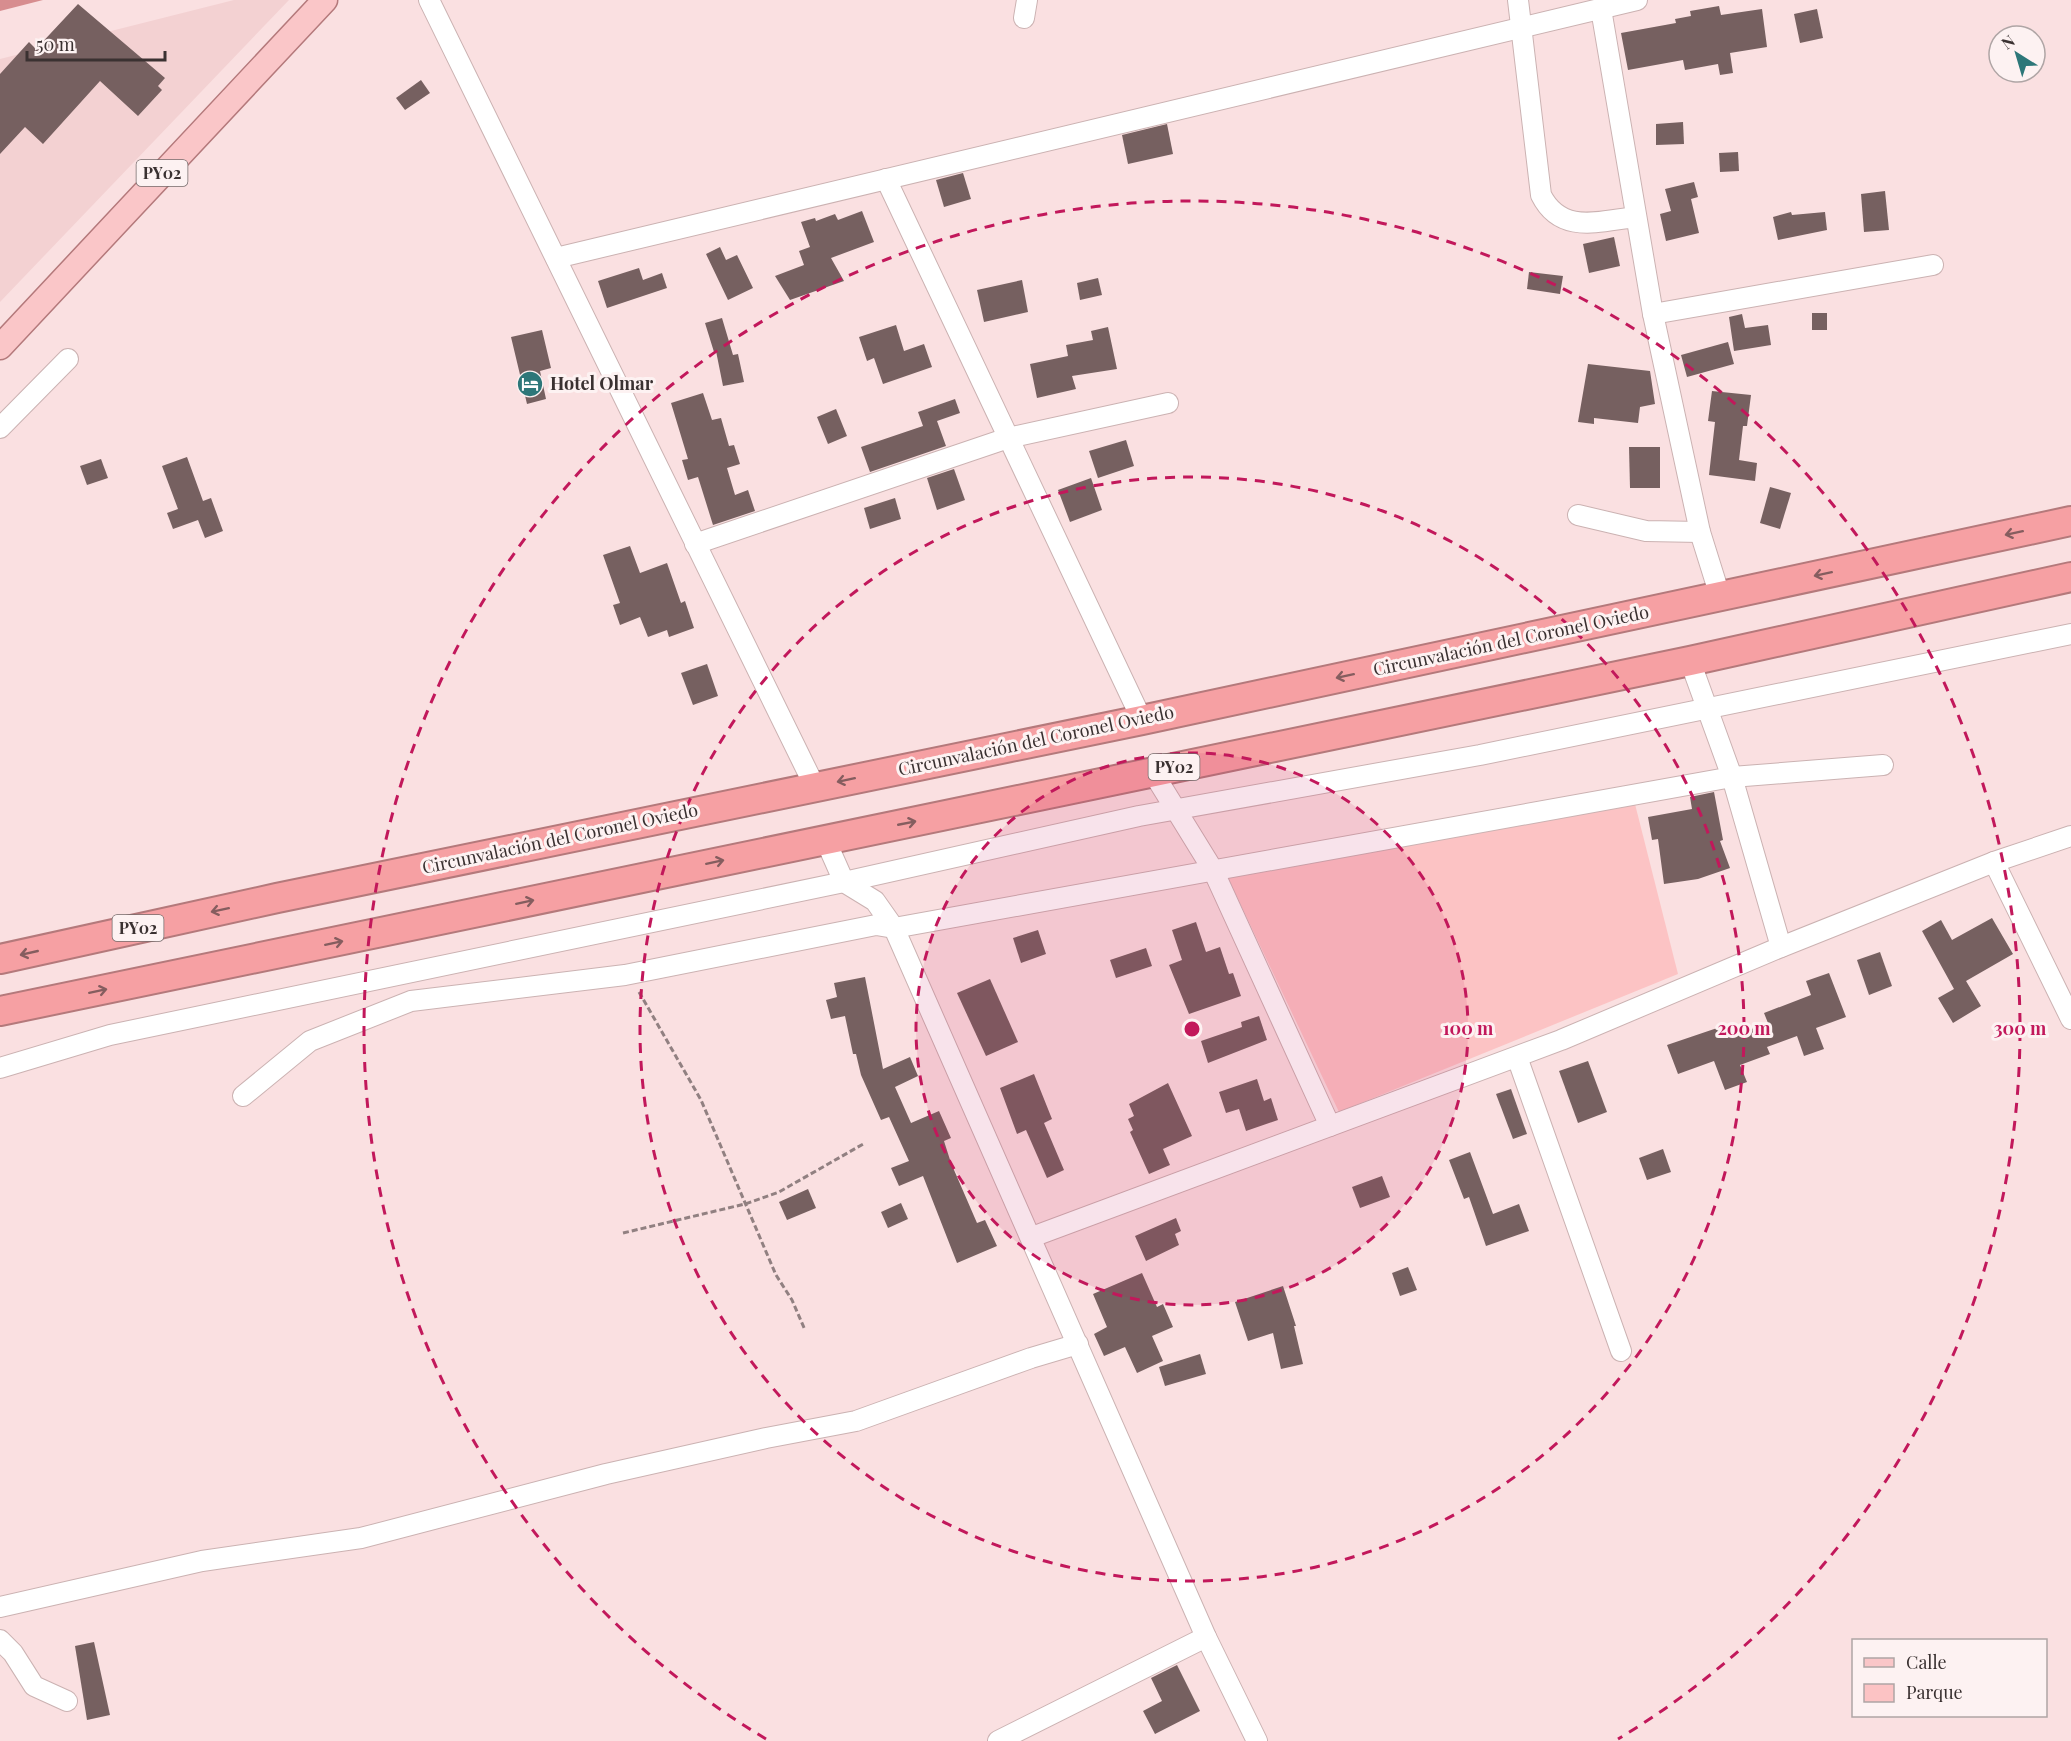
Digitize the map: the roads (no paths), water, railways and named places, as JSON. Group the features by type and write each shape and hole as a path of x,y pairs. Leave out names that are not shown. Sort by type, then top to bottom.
{"highway":[{"name":"Circunvalación del Coronel Oviedo","path":"0,959 277,898 1142,720 2071,521"},
{"name":"PY02","path":"0,1011 825,838 993,806 1152,771 1690,661 2071,577"}],"main road":[{"name":"PY02","path":"0,347 324,0"}],"street":[{"path":"429,0 815,787"},
{"path":"1518,0 1541,195 1547,208 1559,218 1576,224 1636,217"},
{"path":"556,258 1637,0"},
{"path":"1601,9 1653,314 1700,532 1720,596"},
{"path":"886,180 1142,720"},
{"path":"1653,314 1933,265"},
{"path":"0,428 68,358"},
{"path":"695,544 1008,438 1168,403"},
{"path":"1578,515 1646,531 1700,532"},
{"path":"0,1068 110,1035 844,882 1139,816 1480,755 2071,634"},
{"path":"1690,661 1732,777 1781,946"},
{"path":"243,1096 310,1041 411,1001 625,975 876,925 894,928 1732,777 1882,765"},
{"path":"1152,771 1213,870 1330,1126"},
{"path":"1032,1237 1517,1057 1781,946 1994,862 2071,836"},
{"path":"825,838 844,882 875,901 894,928 1032,1237 1206,1637 1257,1741"},
{"path":"1994,862 2071,1019"},
{"path":"1517,1057 1621,1351"},
{"path":"0,1607 202,1561 361,1538 606,1474 766,1438 856,1421 1031,1358 1078,1344"},
{"path":"998,1741 1206,1637"},
{"path":"0,1640 13,1653 34,1686 67,1701"}],"place":[{"name":"Hotel Olmar","path":"530,384"}]}
